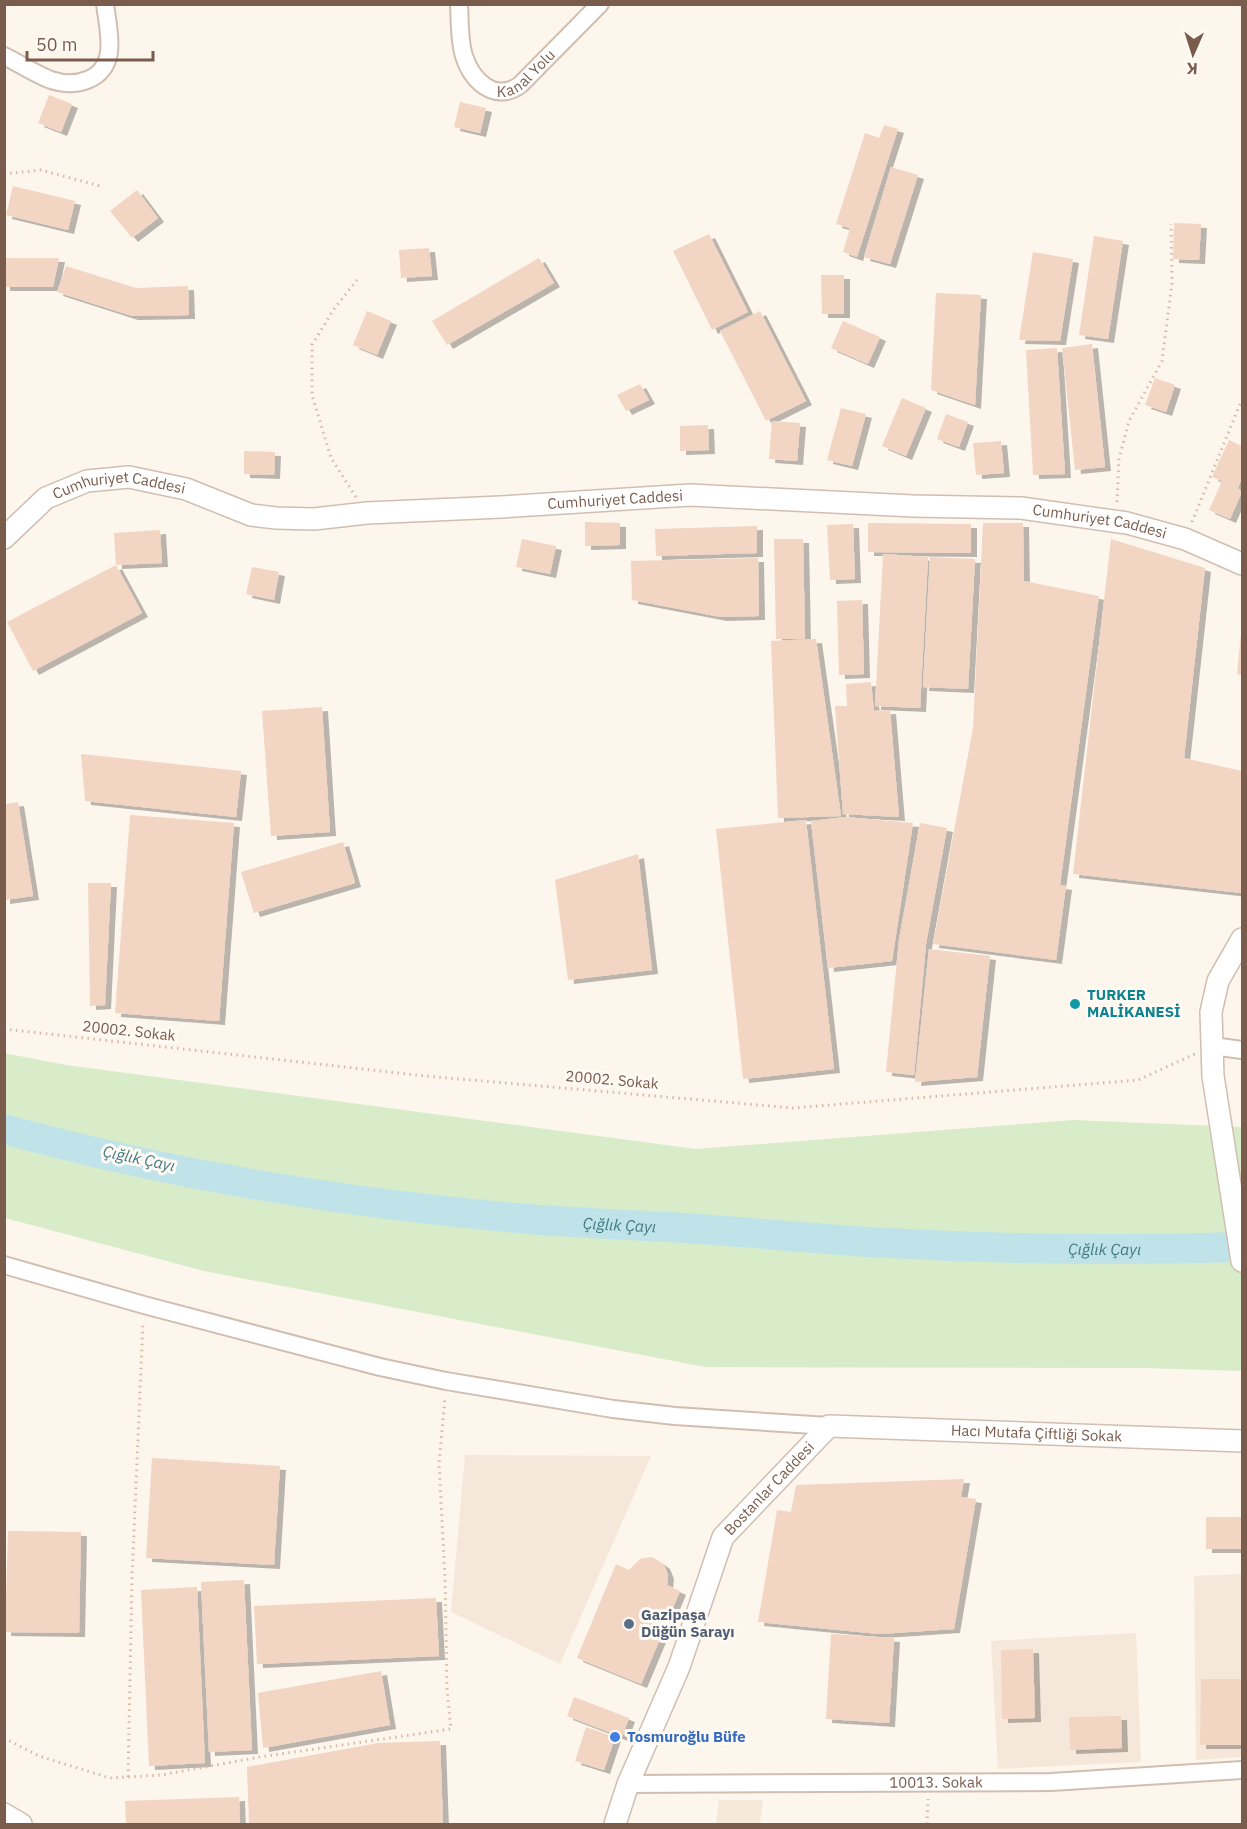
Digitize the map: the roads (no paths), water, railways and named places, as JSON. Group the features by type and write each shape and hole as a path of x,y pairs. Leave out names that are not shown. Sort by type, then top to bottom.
{"street":[{"path":"4,56 49,79 77,83 91,80 101,72 107,61 109,50 105,4"},
{"name":"Kanal Yolu","path":"459,4 461,42 470,69 493,92 503,93 512,91 520,85 600,4"},
{"name":"Cumhuriyet Caddesi","path":"4,538 46,498 87,481 129,477 186,489 251,515 276,518 314,519 367,513 690,495 913,506 1022,508 1116,522 1185,539 1242,564"},
{"path":"1242,939 1218,981 1211,1012 1213,1076 1242,1261"},
{"path":"1212,1046 1242,1050"},
{"path":"4,1265 144,1305 380,1367 446,1381 675,1416 829,1426"},
{"name":"Hacı Mutafa Çiftliği Sokak","path":"829,1426 1242,1441"},
{"name":"Bostanlar Caddesi","path":"615,1824 628,1784 679,1667 723,1538 829,1426"},
{"name":"10013. Sokak","path":"628,1784 1051,1782 1242,1770"},
{"path":"4,1814 21,1824"}],"waterway":[{"name":"Çığlık Çayı","path":"4,1129 130,1160 258,1185 452,1212 867,1242 1054,1249 1242,1247"}],"place":[{"name":"TURKER MALİKANESİ","path":"1075,1004"},
{"name":"Gazipaşa Düğün Sarayı","path":"629,1624"},
{"name":"Tosmuroğlu Büfe","path":"615,1737"}]}
